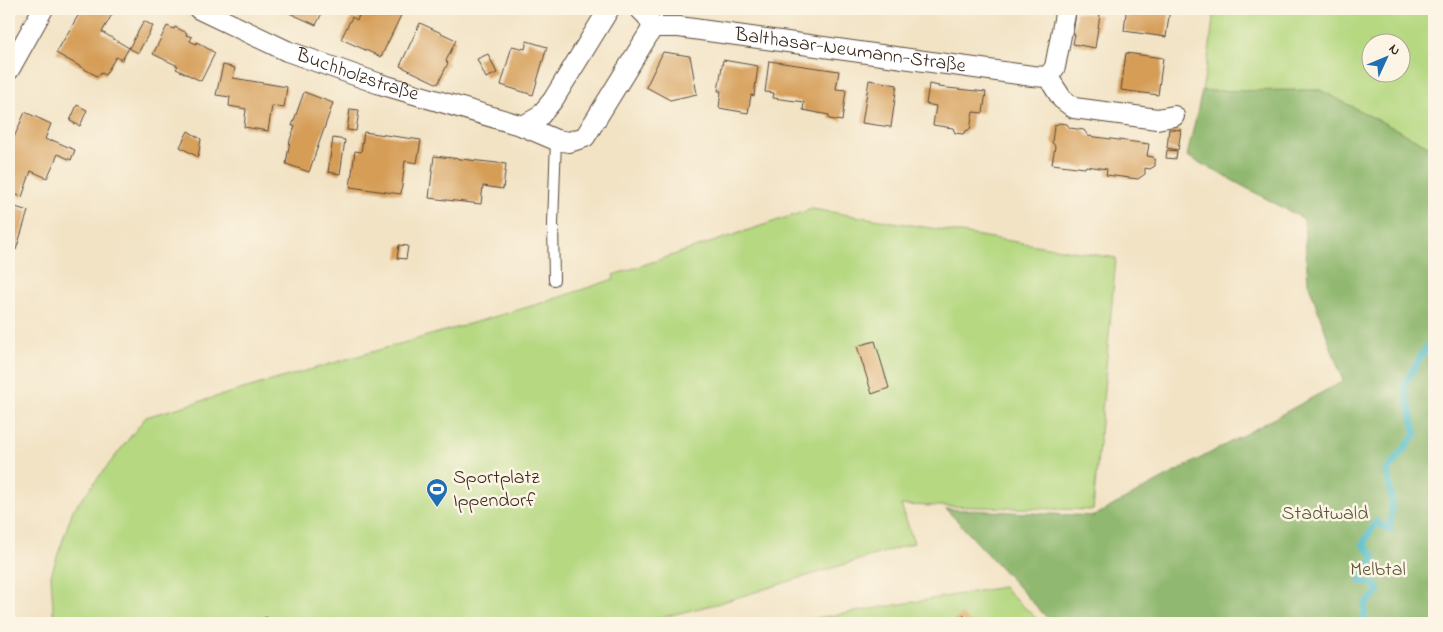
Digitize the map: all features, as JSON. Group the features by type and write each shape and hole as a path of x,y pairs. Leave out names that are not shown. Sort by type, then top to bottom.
{"street":[{"path":"9,70 44,9"},
{"name":"Buchholzstraße","path":"199,9 287,51 380,84 523,126 556,140 570,142 585,137 653,27"},
{"path":"523,126 539,117 553,100 609,9"},
{"path":"640,9 647,16 653,27"},
{"path":"1066,9 1055,67 1048,77 1062,99 1074,108 1157,119 1174,116"},
{"name":"Balthasar-Neumann-Straße","path":"653,27 679,28 1048,77"}],"lane":[{"path":"554,280 556,140"}],"green space":[{"path":"1214,9 1434,9 1434,149 1320,90 1202,91"},
{"name":"Stadtwald","path":"1320,90 1434,149 1434,623 1052,623 946,509 1094,516 1343,381 1308,282 1304,219 1187,156 1202,91"},
{"path":"812,209 1116,258 1093,510 901,505 914,543 716,604 639,623 54,623 51,575 73,510 146,417 542,303 614,279 613,275"},
{"path":"1003,587 1041,623 788,623"}],"building":[{"path":"82,9 115,9 102,32 129,48 122,60 116,57 105,75 102,73 97,76 56,53"},
{"path":"286,9 324,9 316,25 285,11"},
{"path":"362,9 399,9 403,11 381,57 341,39 352,17 357,20"},
{"path":"1123,9 1170,9 1166,37 1124,31 1126,13"},
{"path":"1076,12 1100,15 1095,48 1073,44"},
{"path":"144,21 153,26 138,53 129,48"},
{"path":"420,23 456,40 438,84 400,66"},
{"path":"167,26 174,29 175,27 187,33 186,35 192,37 190,41 196,44 197,42 215,53 201,81 176,69 178,66 153,54"},
{"path":"527,41 547,47 533,95 501,85 512,46 525,49"},
{"path":"663,52 690,56 697,94 670,100 646,87"},
{"path":"1126,53 1163,58 1158,95 1121,90"},
{"path":"488,54 497,73 486,78 477,59"},
{"path":"723,60 758,66 754,96 751,95 748,113 719,108 721,91 718,91"},
{"path":"769,61 839,71 836,89 846,90 842,121 829,119 829,115 803,110 804,102 773,98 774,93 765,92"},
{"path":"223,65 235,68 233,78 287,87 284,108 272,106 268,131 244,127 246,109 229,106 230,97 216,95"},
{"path":"869,80 897,85 891,127 862,123"},
{"path":"929,84 938,87 986,92 983,113 973,112 970,130 963,134 955,133 953,128 933,125 936,106 926,104"},
{"path":"304,92 333,103 309,172 286,164 290,140 295,126 292,126"},
{"path":"77,105 87,110 80,126 70,121"},
{"path":"350,109 359,110 356,131 347,130"},
{"path":"25,112 51,124 45,139 75,150 71,160 58,154 47,178 31,171 22,197 9,192 9,149"},
{"path":"1059,123 1067,124 1070,128 1084,130 1088,136 1149,144 1147,156 1153,157 1155,166 1150,169 1145,168 1145,174 1138,179 1106,175 1107,169 1052,164 1055,146 1052,142 1054,126"},
{"path":"1169,129 1181,130 1178,150 1167,148"},
{"path":"188,131 201,139 198,157 180,147"},
{"path":"364,132 421,140 417,163 405,161 401,194 350,187 355,151 361,152"},
{"path":"333,138 345,140 340,174 328,172"},
{"path":"1167,150 1177,151 1176,159 1166,158"},
{"path":"434,156 506,164 503,189 483,186 481,204 429,198"},
{"path":"9,205 28,211 16,250 9,248"},
{"path":"399,245 408,246 406,259 397,258"},
{"path":"875,341 889,388 872,394 857,346"},
{"path":"962,614 971,623 952,623"},
{"path":"267,617 268,623 247,623"}],"waterway":[{"path":"1364,623 1365,604 1378,593 1378,586 1360,581 1374,556 1363,544 1376,522 1390,530 1392,500 1387,471 1416,434 1404,385 1427,346 1434,343"}],"place":[{"name":"Sportplatz Ippendorf","path":"437,508"}],"park label":[{"name":"Melbtal","path":"1378,570"}]}
